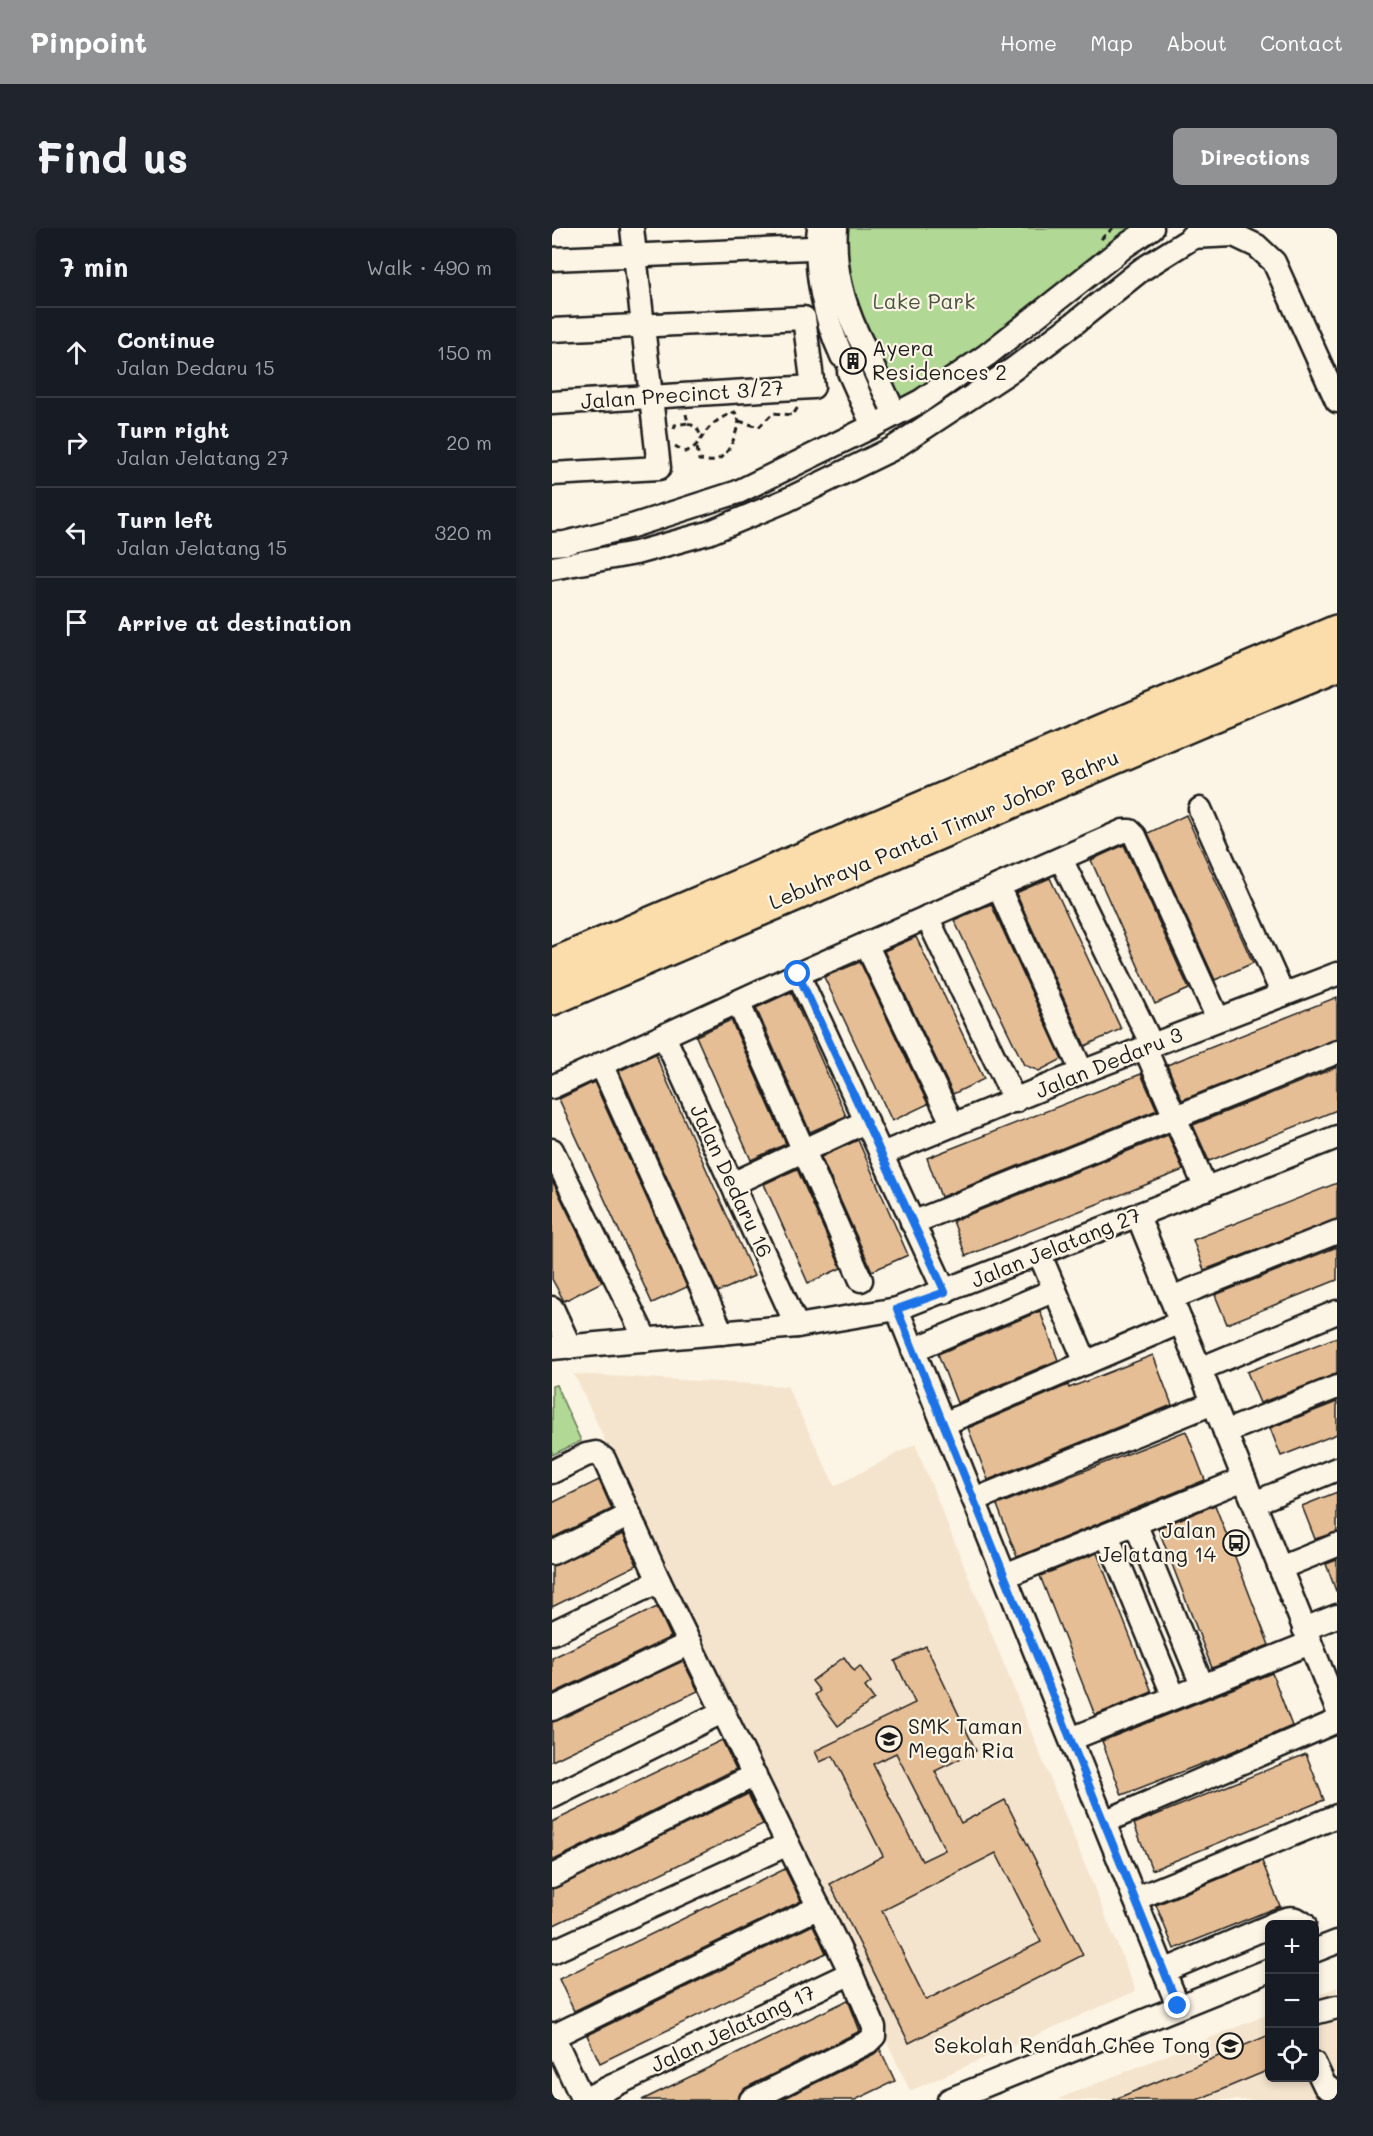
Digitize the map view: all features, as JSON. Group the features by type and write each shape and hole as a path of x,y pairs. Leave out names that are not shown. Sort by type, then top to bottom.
{"highway":[{"name":"Lebuhraya Pantai Timur Johor Bahru","path":"552,966 1337,632"},
{"name":"Lebuhraya Pantai Timur Johor Bahru","path":"552,998 1196,722 1337,664"}],"street":[{"path":"552,474 659,468 649,397 632,228"},
{"path":"552,544 565,543 632,526 738,492 921,401 987,355 1125,246 1152,228"},
{"path":"552,568 636,554 708,532 785,501 892,449 1012,370 1141,270 1199,233 1234,235 1257,246 1274,262 1337,401"},
{"path":"552,259 634,256 826,238"},
{"path":"826,238 844,302 894,414"},
{"path":"826,238 826,306 844,362 873,426"},
{"path":"552,330 804,318 807,394"},
{"path":"844,362 866,352"},
{"path":"844,362 866,352"},
{"name":"Jalan Precinct 3/27","path":"552,403 649,397 807,394"},
{"path":"1300,648 1337,623"},
{"path":"1200,809 1283,994"},
{"path":"552,1087 798,974 1123,831 1130,831 1135,836 1218,1019"},
{"path":"1061,859 1148,1047 1174,1118 1206,1189"},
{"path":"999,886 1082,1072"},
{"path":"927,917 1015,1101"},
{"path":"866,944 953,1125"},
{"path":"798,974 945,1292"},
{"name":"Jalan Dedaru 3","path":"882,1154 1082,1072 1337,974"},
{"path":"738,1002 861,1280"},
{"name":"Jalan Dedaru 16","path":"664,1036 797,1326"},
{"path":"912,1223 1337,1052"},
{"path":"602,1065 722,1333"},
{"path":"732,1184 867,1121"},
{"name":"Jalan Jelatang 27","path":"561,1347 797,1326 897,1309 1337,1137"},
{"path":"552,1150 646,1340"},
{"path":"1138,1216 1307,1636 1335,1700"},
{"path":"1171,1298 1337,1232"},
{"path":"1040,1255 1086,1363"},
{"path":"913,1350 1054,1290"},
{"path":"552,1308 561,1347"},
{"path":"897,1309 1178,2006"},
{"path":"1200,1369 1337,1312"},
{"path":"943,1424 1181,1322"},
{"path":"1225,1432 1337,1387"},
{"path":"974,1500 1213,1403"},
{"path":"552,1472 586,1455 596,1453 604,1459 659,1581 851,1973 874,2027 872,2039 751,2100"},
{"path":"1254,1503 1337,1469"},
{"path":"1005,1576 1244,1479"},
{"path":"552,1553 630,1515"},
{"path":"1136,1523 1202,1685"},
{"path":"1107,1535 1174,1697"},
{"path":"1280,1568 1337,1545"},
{"path":"552,1633 659,1581"},
{"path":"1071,1739 1202,1685 1307,1636 1337,1616"},
{"path":"552,1709 690,1643"},
{"path":"552,1797 724,1711"},
{"path":"1104,1822 1337,1721"},
{"path":"552,1876 755,1775"},
{"path":"1135,1899 1337,1816"},
{"path":"552,1952 788,1844"},
{"path":"583,2100 552,2036 819,1907"},
{"path":"1283,1920 1290,1917 1300,1920"},
{"path":"1164,1971 1265,1928"},
{"path":"948,2100 1265,1972"},
{"name":"Jalan Jelatang 17","path":"583,2100 851,1973"},
{"path":"1319,2012 1337,2007"},
{"path":"1319,2073 1325,2086 1337,2093"}],"path":[{"path":"739,421 759,427 773,413 793,415 807,394"},
{"path":"684,406 688,423"},
{"path":"735,412 739,421 734,443 713,461 699,460 697,447 708,430 722,417 735,412"},
{"path":"671,435 675,425 688,423 697,428 702,438"},
{"path":"675,446 685,452 697,447"}],"shaded area":[{"name":"SMK Taman Megah Ria","path":"574,1374 787,1386 835,1486 915,1444 1136,1991 910,2091"},
{"name":"Sekolah Rendah Chee Tong","path":"1337,1987 1337,2100 1061,2100 1060,2098 1265,2016 1265,2082 1319,2082 1319,1994"}],"green space":[{"name":"Lake Park","path":"837,228 1154,228 895,414 851,319"},
{"path":"556,1385 581,1441 552,1455 552,1386"}],"building":[{"path":"1186,815 1253,963 1215,980 1148,833"},
{"path":"1124,845 1189,989 1155,1004 1091,860"},
{"path":"1050,878 1121,1029 1085,1046 1016,893"},
{"path":"991,904 1062,1059 1039,1071 1024,1065 954,920"},
{"path":"916,937 984,1079 953,1094 884,951"},
{"path":"860,962 928,1104 892,1121 824,977"},
{"path":"791,992 846,1116 810,1132 756,1008"},
{"path":"1337,997 1337,1039 1182,1100 1167,1065"},
{"path":"731,1020 786,1144 751,1160 696,1036"},
{"path":"655,1054 754,1276 718,1292 619,1071"},
{"path":"1337,1067 1337,1110 1209,1161 1193,1125"},
{"path":"1141,1074 1157,1110 941,1197 927,1158"},
{"path":"594,1082 687,1287 652,1303 559,1099"},
{"path":"1168,1135 1183,1170 966,1256 953,1221"},
{"path":"858,1140 908,1255 872,1271 821,1157"},
{"path":"797,1169 841,1268 808,1283 764,1184"},
{"path":"552,1180 602,1282 564,1301 552,1279"},
{"path":"1337,1183 1337,1219 1204,1270 1193,1240"},
{"path":"1337,1247 1337,1280 1227,1324 1215,1295"},
{"path":"1040,1311 1058,1360 957,1403 938,1354"},
{"path":"1337,1337 1337,1374 1260,1403 1247,1372"},
{"path":"1153,1355 1172,1405 988,1480 968,1428 1068,1385 1069,1388"},
{"path":"1337,1402 1337,1434 1281,1456 1270,1428"},
{"path":"1186,1431 1205,1480 1017,1557 997,1505"},
{"path":"599,1480 612,1509 552,1538 552,1503"},
{"path":"1337,1492 1337,1532 1315,1539 1302,1506"},
{"path":"1215,1505 1269,1645 1212,1668 1158,1528"},
{"path":"623,1534 637,1565 552,1607 552,1566"},
{"path":"1097,1553 1152,1692 1095,1715 1040,1576"},
{"path":"1337,1560 1337,1591 1336,1591 1326,1564"},
{"path":"657,1607 671,1637 552,1694 552,1658"},
{"path":"926,1646 976,1751 935,1771 961,1823 1005,1800 1083,1955 909,2043 830,1884 883,1856 833,1756 820,1762 815,1751 915,1703 895,1661","holes":["896,1753 945,1850 922,1861 873,1764","996,1853 1041,1942 926,2000 882,1911"]},
{"path":"844,1657 854,1671 860,1666 871,1682 865,1687 874,1699 838,1726 815,1695 820,1691 812,1681"},
{"path":"683,1661 698,1691 552,1761 552,1722"},
{"path":"1272,1673 1292,1726 1122,1795 1102,1741"},
{"path":"722,1740 736,1769 552,1861 552,1822"},
{"path":"1306,1754 1324,1800 1152,1870 1134,1824"},
{"path":"748,1794 763,1824 552,1926 552,1889"},
{"path":"1262,1861 1280,1906 1174,1949 1156,1905"},
{"path":"785,1869 801,1901 574,2011 559,1979"},
{"path":"813,1925 826,1953 600,2063 587,2035"},
{"path":"848,2000 860,2031 745,2088 738,2100 642,2100"},
{"path":"1265,2037 1265,2072 1197,2100 1113,2100"},
{"path":"880,2049 895,2081 855,2100 781,2100 874,2054"}],"place":[{"name":"Ayera Residences 2","path":"853,361"},
{"name":"Jalan Jelatang 14","path":"1236,1543"},
{"name":"SMK Taman Megah Ria","path":"889,1739"},
{"name":"Sekolah Rendah Chee Tong","path":"1230,2046"}],"route":[{"path":"798,974 945,1292 897,1309 1178,2006"}]}
